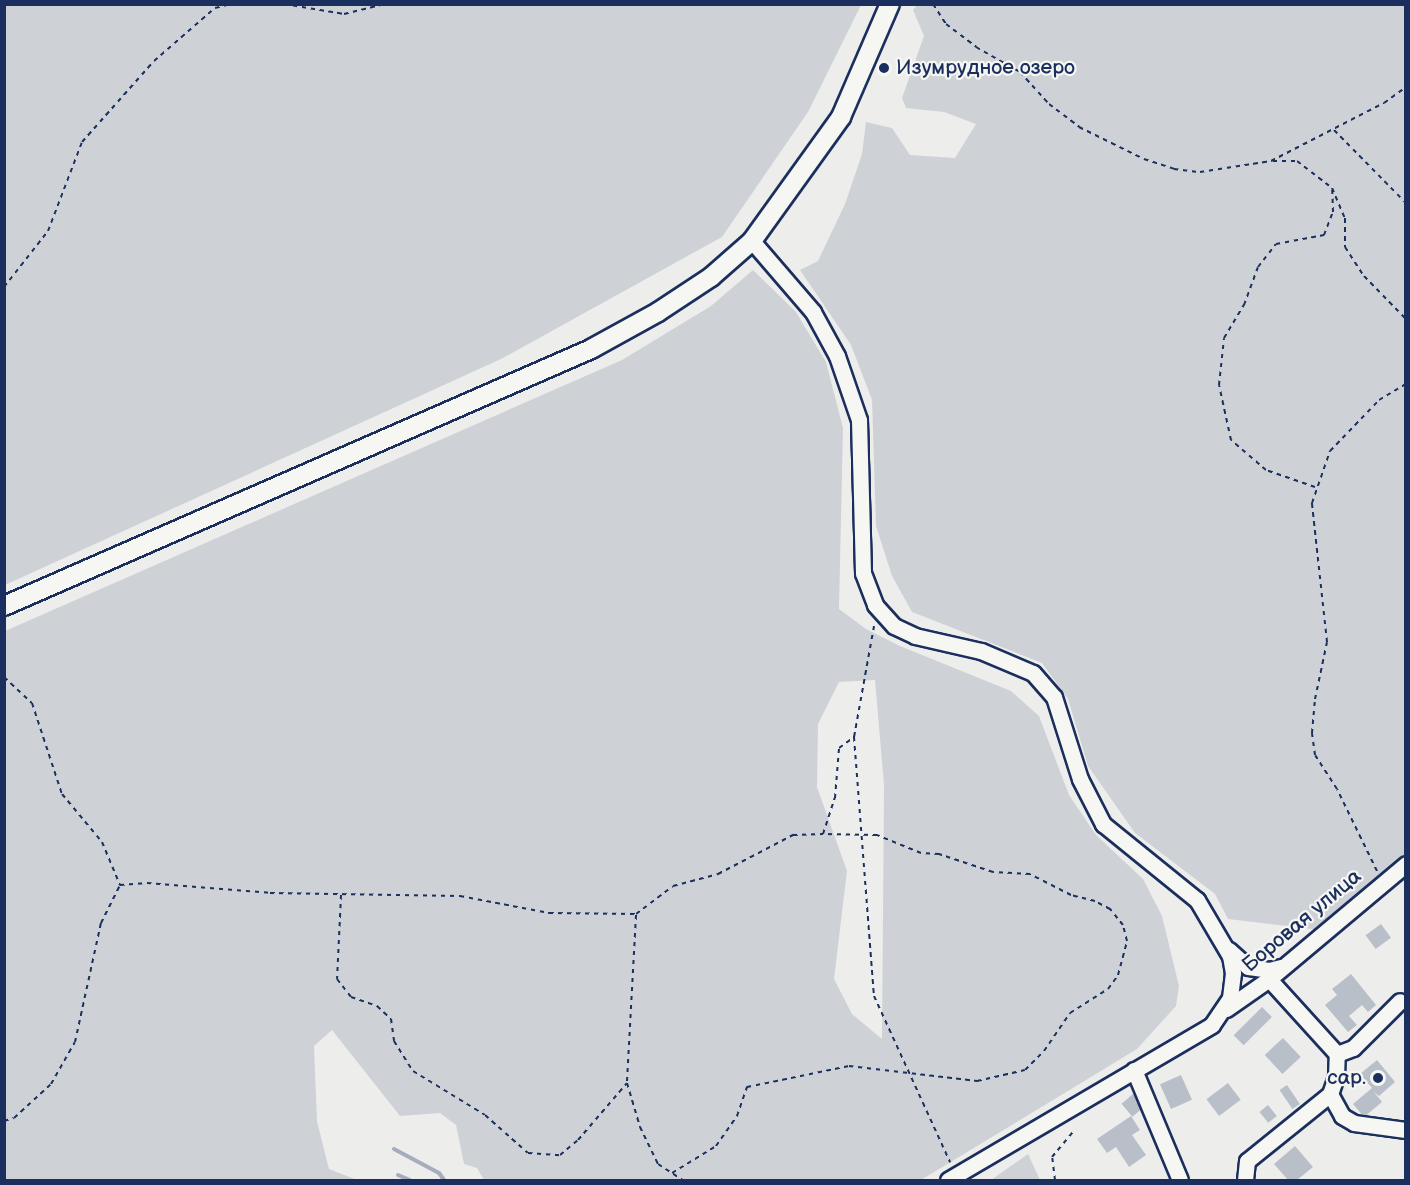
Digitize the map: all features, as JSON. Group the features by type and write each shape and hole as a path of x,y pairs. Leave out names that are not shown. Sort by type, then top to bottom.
{"main road":[{"path":"4,606 591,349 702,283 752,241 841,117 890,4"}],"street":[{"path":"752,241 813,312 837,356 859,420 863,573 874,605 894,626 915,636 981,651 1033,673 1053,697 1080,779 1103,824 1197,900 1227,948 1248,967 1269,970 1281,967"},
{"name":"Боровая улица","path":"952,1178 1212,1025 1226,1009 1269,979 1383,880 1406,864"},
{"path":"1226,1009 1233,973 1227,948"},
{"path":"1245,1180 1247,1161 1330,1094 1336,1077 1337,1054 1269,979"},
{"path":"1337,1054 1353,1048 1400,1001"},
{"path":"1134,1071 1180,1180"},
{"path":"1330,1094 1342,1116 1354,1123 1406,1130"}],"path":[{"path":"4,287 48,231 82,142 154,60 215,8 231,4"},
{"path":"284,4 344,14 385,4"},
{"path":"933,4 946,24 976,47 1020,72 1048,104 1079,127 1144,159 1200,172 1270,161 1297,161 1332,188 1345,218 1346,247 1364,276 1406,319"},
{"path":"1270,161 1334,130 1406,87"},
{"path":"1334,130 1406,204"},
{"path":"1315,488 1266,470 1231,440 1219,385 1224,338 1244,305 1258,267 1276,244 1324,235 1333,212 1332,188"},
{"path":"1383,880 1315,755 1312,733 1315,699 1327,642 1312,503 1315,488 1330,451 1378,400 1406,384"},
{"path":"868,619 874,626 864,669 854,736 874,996 912,1075 952,1178"},
{"path":"4,677 32,703 62,794 102,842 120,885 101,923 75,1042 51,1084 14,1118 4,1121"},
{"path":"823,834 835,798 838,748 854,736"},
{"path":"120,885 147,883 341,895 460,896 549,913 636,914 673,886 718,874 793,835 861,833 894,839 921,853 939,854 993,872 1043,879 1110,909 1123,925 1128,941 1125,958 1108,989 1070,1013 1044,1051 1025,1070 977,1081 849,1066 747,1087 737,1116 716,1146 672,1173"},
{"path":"341,895 337,979 351,997 378,1006 391,1019 394,1041 413,1071 485,1115 528,1153 560,1155 578,1140 627,1083"},
{"path":"636,914 627,1083 639,1127 658,1164 682,1180"},
{"path":"1054,1180 1052,1157 1072,1132"}],"shaded area":[{"path":"4,5 861,5 808,112 722,237 501,359 5,585"},
{"path":"917,5 1405,5 1405,858 1320,930 1228,919 1215,894 1135,833 1088,766 1068,699 1042,663 912,612 892,576 876,526 872,400 851,345 800,270 818,261 845,204 862,154 866,122 892,128 910,155 955,158 976,124 944,112 906,108 902,98 924,36 913,10"},
{"path":"753,270 796,312 826,362 843,428 839,609 866,629 900,646 1011,691 1039,716 1069,795 1096,835 1143,879 1162,916 1179,986 1176,1006 1137,1049 921,1180 484,1180 477,1168 464,1164 456,1125 440,1113 400,1116 332,1030 314,1046 317,1121 329,1169 357,1180 5,1180 5,631 622,360 711,306","holes":["875,680 884,785 882,1039 852,1014 834,979 847,871 817,787 818,724 839,682"]},
{"path":"1028,1154 1040,1180 991,1180"}],"building":[{"path":"1381,924 1391,938 1376,949 1366,935"},
{"path":"1351,974 1376,1005 1368,1012 1362,1005 1349,1016 1357,1025 1348,1032 1325,1005 1337,995 1332,989"},
{"path":"1262,1007 1272,1017 1244,1045 1234,1035"},
{"path":"1283,1038 1301,1057 1282,1074 1265,1055"},
{"name":"сар.","path":"1377,1060 1395,1082 1379,1096 1374,1092 1382,1102 1364,1117 1353,1104 1372,1088 1360,1074"},
{"path":"1181,1075 1192,1100 1171,1109 1160,1084"},
{"path":"1228,1083 1241,1100 1219,1116 1206,1099"},
{"path":"1287,1085 1300,1104 1292,1109 1280,1090"},
{"path":"1133,1094 1144,1107 1132,1117 1122,1104"},
{"path":"1268,1105 1277,1116 1268,1123 1259,1112"},
{"path":"1131,1116 1140,1130 1132,1135 1146,1155 1129,1167 1116,1147 1107,1153 1097,1139"},
{"path":"1295,1146 1313,1167 1297,1180 1288,1180 1274,1164"}],"waterway":[{"path":"394,1149 439,1173 444,1180"},
{"path":"398,1175 410,1180"}],"place":[{"name":"Изумрудное озеро","path":"884,68"},
{"name":"сар.","path":"1378,1078"}]}
